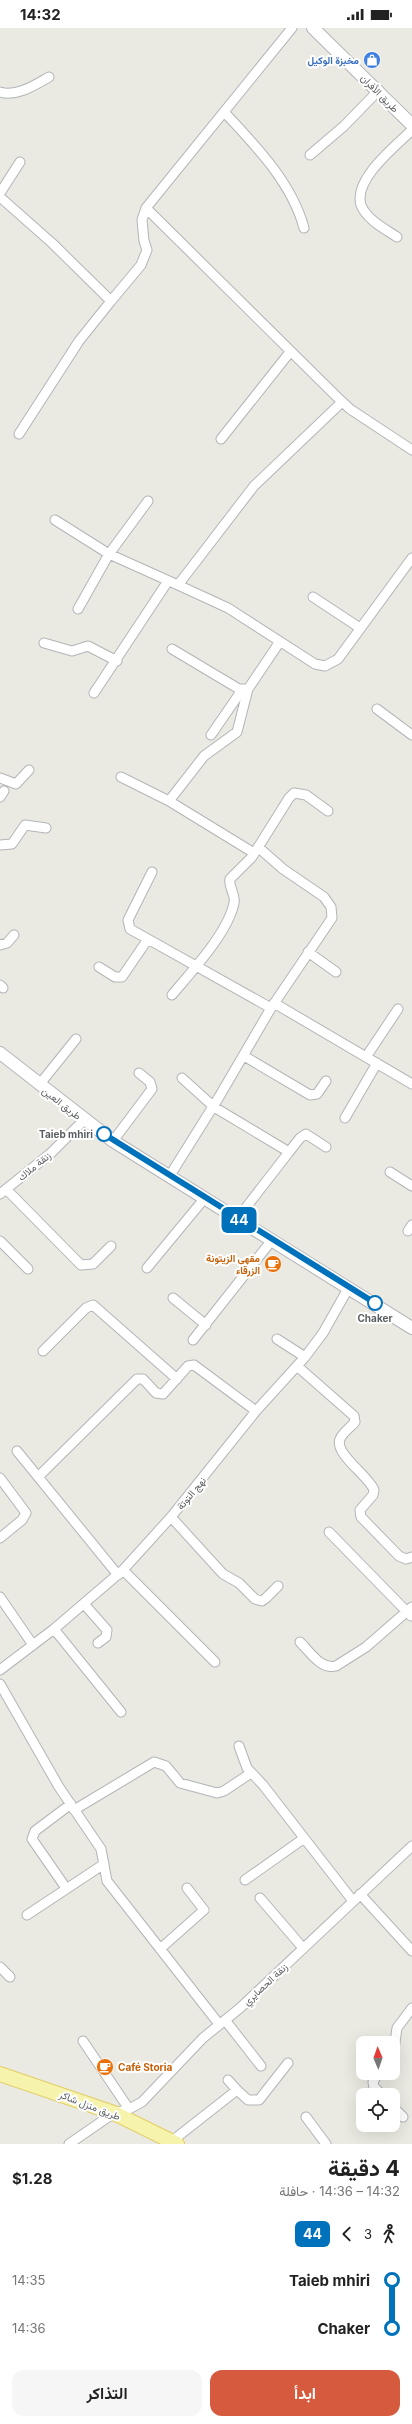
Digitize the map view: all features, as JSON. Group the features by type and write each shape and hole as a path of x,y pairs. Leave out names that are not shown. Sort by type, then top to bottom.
{"main road":[{"name":"طريق الأفران","path":"313,28 379,90 412,125"},
{"name":"طريق العين","path":"0,1053 39,1085 113,1141 204,1199 349,1287 412,1328"},
{"name":"طريق منزل شاكر","path":"0,2074 114,2114 175,2142"}],"street":[{"path":"19,434 79,341 141,265 147,250 144,241 142,220 146,208 225,113 292,28"},
{"path":"0,92 7,94 15,93 49,77"},
{"path":"310,155 344,126 379,90"},
{"path":"225,113 262,152 297,205 304,228"},
{"path":"397,237 371,219 361,206 360,195 365,178 412,130"},
{"path":"0,193 20,162"},
{"path":"0,197 52,243 111,301"},
{"path":"146,208 342,402 412,450"},
{"path":"221,439 290,352"},
{"path":"178,584 254,486 342,402"},
{"path":"78,609 109,554 148,501"},
{"path":"55,520 109,554 228,608 314,664 325,666 338,659 412,558"},
{"path":"94,693 117,661 168,581"},
{"path":"313,597 360,628"},
{"path":"211,735 279,642"},
{"path":"44,643 72,651 88,646 117,661"},
{"path":"172,649 245,690"},
{"path":"169,801 204,756 237,732 245,690"},
{"path":"377,709 412,735"},
{"path":"0,778 16,784 29,770"},
{"path":"121,777 169,801 256,850 324,897 331,907 332,918 272,1006 214,1107 170,1177"},
{"path":"172,995 212,945 232,909 234,898 230,879 256,850 289,798 294,793 306,795 328,811"},
{"path":"0,845 12,844 25,825 46,828"},
{"path":"152,872 127,923 130,930 377,1063 412,1084"},
{"path":"0,945 7,943 14,935"},
{"path":"98,967 115,977 122,977 148,940"},
{"path":"308,952 336,972"},
{"path":"366,1057 398,1009"},
{"path":"39,1085 76,1039"},
{"path":"244,1056 310,1095 317,1094 326,1082"},
{"path":"345,1118 377,1063"},
{"path":"113,1141 152,1089 150,1082 139,1073"},
{"path":"182,1078 214,1107 289,1152"},
{"name":"زنقة ملاك","path":"3,1192 51,1153 84,1120"},
{"path":"237,1219 300,1138 306,1134 326,1147"},
{"path":"390,1172 412,1186"},
{"path":"3,1192 81,1265 93,1264 111,1246"},
{"path":"147,1268 204,1199"},
{"path":"193,1340 272,1240"},
{"path":"0,1241 28,1269"},
{"name":"نهج التوتة","path":"0,1670 54,1629 121,1572 171,1516 256,1411 298,1366 323,1333 349,1287"},
{"path":"173,1298 206,1325"},
{"path":"43,1351 86,1308 93,1305 177,1379"},
{"path":"277,1339 305,1357"},
{"path":"38,1476 136,1379 143,1379 156,1393 161,1394 168,1391 188,1366 194,1365 256,1411"},
{"path":"298,1366 354,1416 355,1422 343,1434 339,1442 345,1455 374,1490 373,1495 360,1510 361,1517 399,1556 406,1559 412,1557"},
{"path":"17,1451 121,1572 215,1662"},
{"path":"0,1478 26,1513 22,1520 0,1538"},
{"path":"171,1516 223,1574 239,1583 255,1599 262,1600 266,1598 278,1586"},
{"path":"300,1642 322,1665 331,1668 344,1662 366,1647 410,1612 329,1532"},
{"path":"0,1597 34,1645"},
{"path":"84,1604 107,1630 106,1637 98,1643"},
{"path":"54,1629 121,1712"},
{"path":"0,1684 72,1807 101,1849 106,1878 110,1886 160,1949 261,2066"},
{"path":"239,1746 251,1773 263,1785 353,1902"},
{"path":"66,1888 32,1839 34,1831 72,1807 154,1762 166,1766 180,1783 217,1793 224,1792 251,1773"},
{"path":"245,1880 303,1838"},
{"name":"زنقة الحصايري","path":"69,2144 114,2114 129,2109 142,2102 203,2038 303,1948 412,1846"},
{"path":"27,1915 104,1864"},
{"path":"160,1949 204,1910 187,1888"},
{"path":"360,1894 412,1951"},
{"path":"260,1898 303,1948"},
{"path":"0,1967 10,1977"},
{"path":"396,2036 397,2028 412,2008"},
{"path":"83,2041 129,2109"},
{"path":"228,2080 248,2100 259,2100 288,2063"},
{"path":"175,2142 237,2090"},
{"path":"400,2114 403,2117"},
{"path":"306,2117 326,2144"}],"bus line":[{"name":"44","path":"104,1134 204,1199 375,1303"}],"place":[{"name":"مخبزة الوكيل","path":"372,60"},
{"name":"Taieb mhiri","path":"104,1134"},
{"name":"مقهى الزيتونة الزرقاء","path":"273,1264"},
{"name":"Chaker","path":"375,1303"},
{"name":"Café Storia","path":"105,2067"}]}
